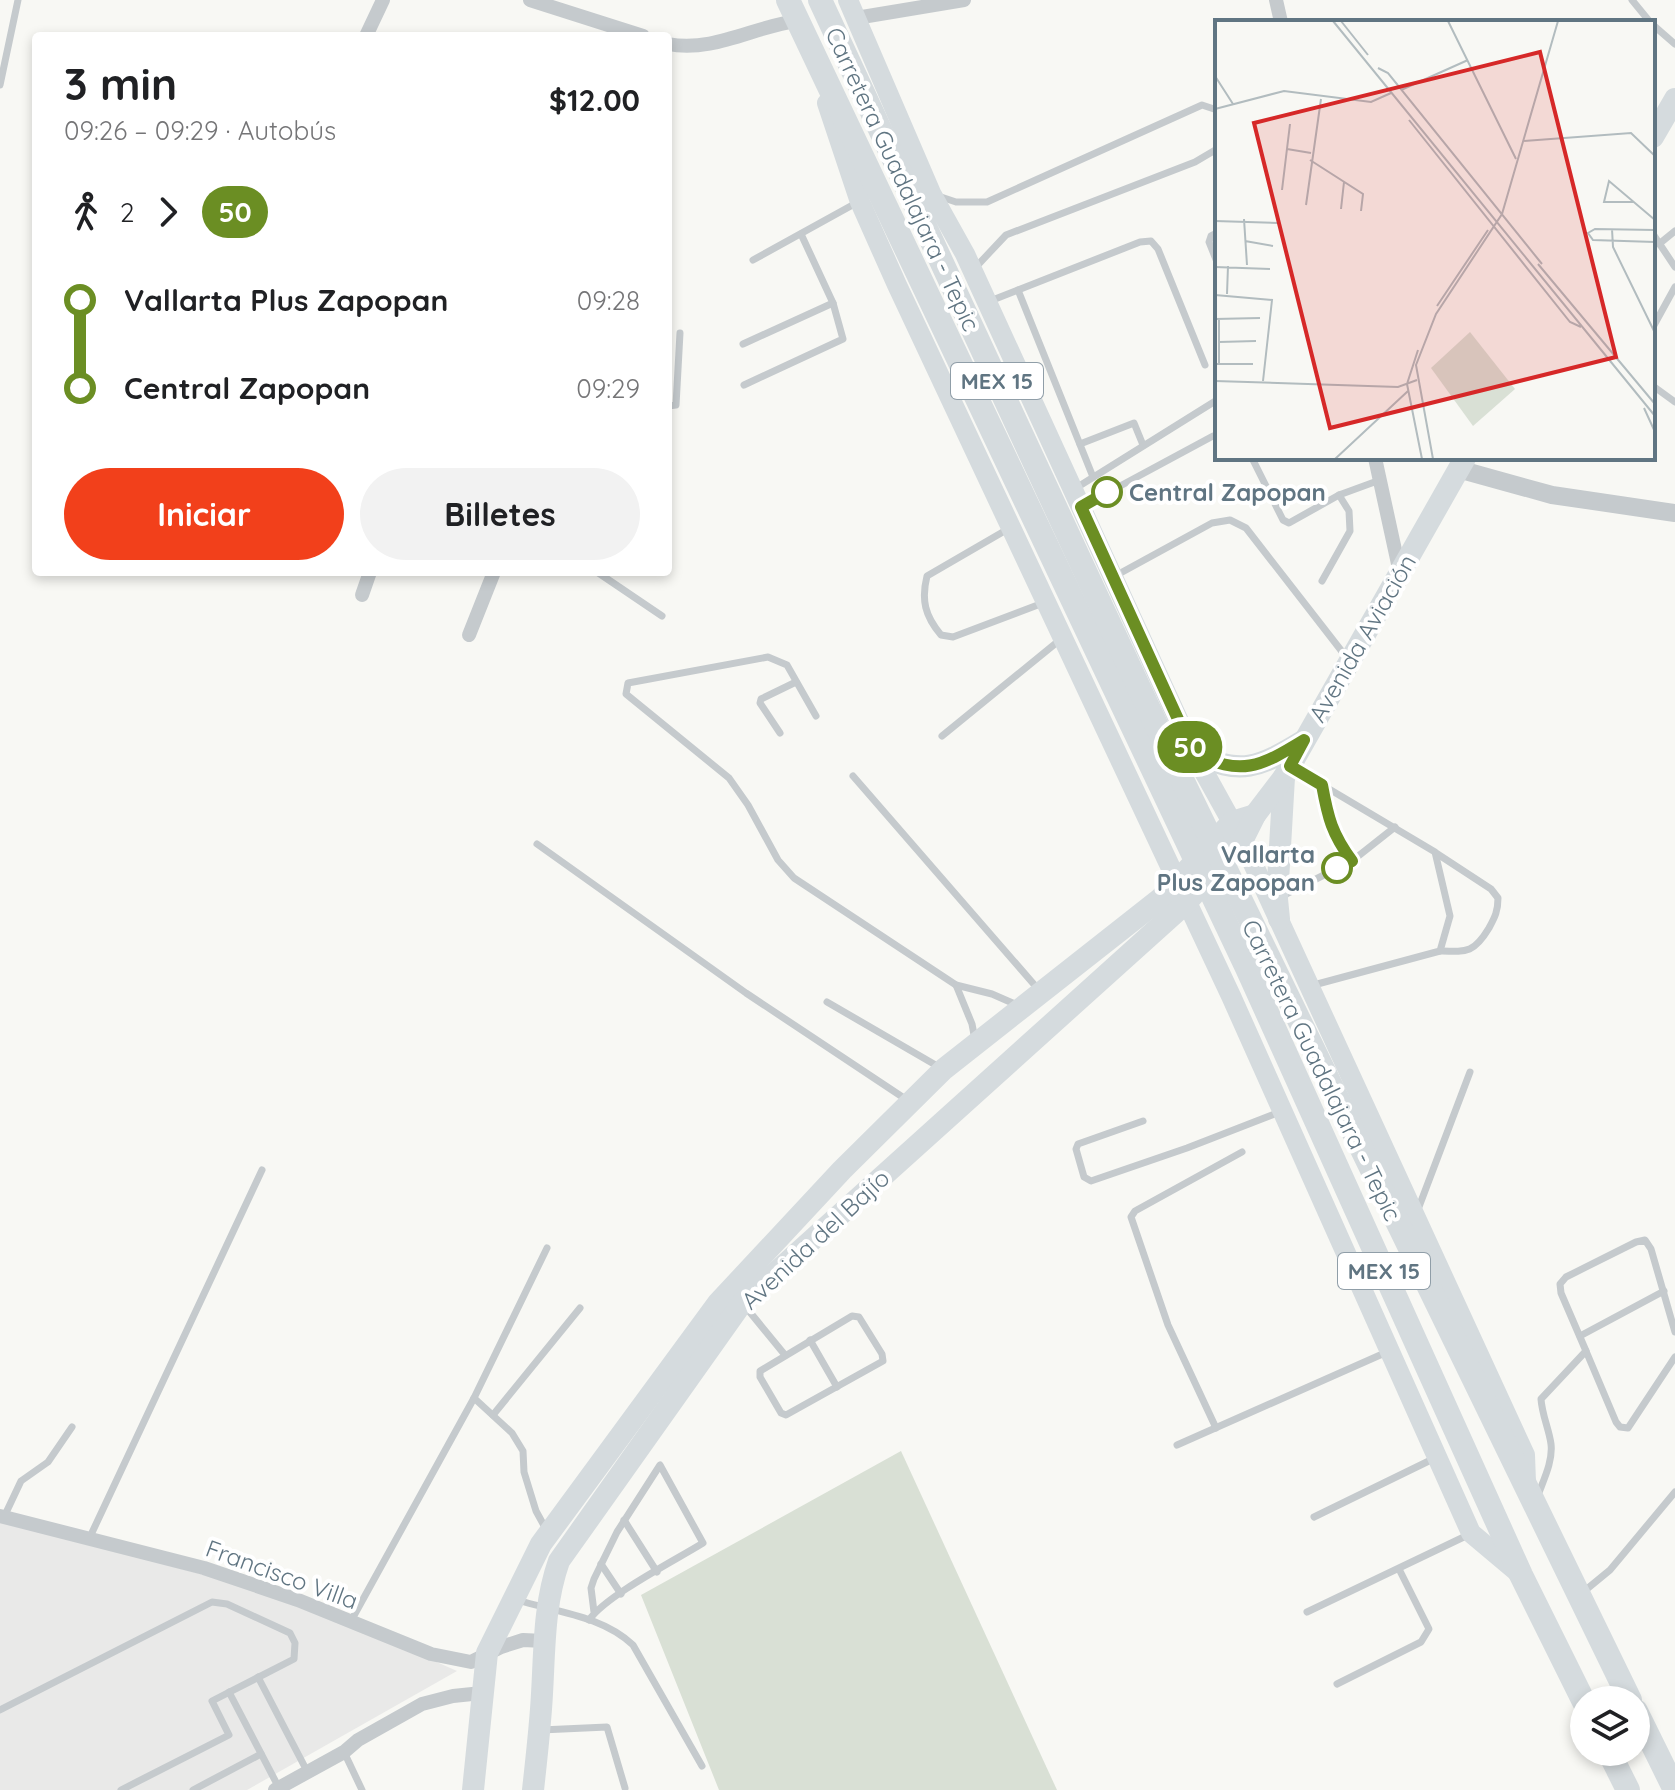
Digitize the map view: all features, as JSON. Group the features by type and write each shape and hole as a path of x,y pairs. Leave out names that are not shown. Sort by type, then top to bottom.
{"highway":[{"name":"Carretera Guadalajara - Tepic","path":"820,0 1173,762 1521,1575 1576,1686"},
{"name":"Carretera Guadalajara - Tepic","path":"793,10 868,196 1173,762"},
{"name":"Carretera Guadalajara - Tepic","path":"1258,965 1623,1686"},
{"path":"1650,1739 1675,1790"},
{"path":"1616,1766 1628,1790"}],"main road":[{"path":"852,9 931,193 972,270 1113,577 1173,762 1237,832 1278,909 1306,977 1525,1455 1530,1497"},
{"path":"868,196 1010,528 1231,996 1471,1533 1521,1575"},
{"name":"Avenida Aviación","path":"1182,893 1255,815 1287,772 1461,464"},
{"path":"1173,762 1249,766 1264,763 1304,740"},
{"path":"1127,779 1162,785 1173,782 1185,771 1173,762"},
{"path":"1278,909 1287,772"},
{"name":"Avenida del Bajío","path":"473,1790 487,1653 541,1544 718,1303 842,1170 944,1069 1021,1007 1182,893"},
{"name":"Avenida del Bajío","path":"533,1790 544,1641 552,1582 559,1561 742,1303 1182,893"},
{"path":"1231,996 1239,962 1264,946 1283,950 1306,977"}],"street":[{"path":"368,32 383,0"},
{"path":"530,0 630,32"},
{"path":"852,9 964,0"},
{"path":"1276,0 1281,20"},
{"path":"672,44 721,42 779,23 793,10"},
{"path":"1375,460 1400,573"},
{"path":"1461,464 1552,495 1675,513"},
{"path":"362,595 369,576"},
{"path":"469,635 492,576"},
{"name":"Francisco Villa","path":"2,1517 204,1568 298,1600 431,1654 471,1662 523,1640 544,1641"},
{"path":"277,1789 422,1704 482,1693"}],"lane":[{"path":"0,85 18,0"},
{"path":"1632,0 1649,20"},
{"path":"1655,26 1675,44"},
{"path":"931,193 956,202 987,202 1202,105 1215,109"},
{"path":"972,270 1006,235 1195,162 1215,150"},
{"path":"753,260 868,196"},
{"path":"1659,244 1675,231"},
{"path":"744,385 843,339 833,303 801,234"},
{"path":"1215,234 1209,239 1215,256"},
{"path":"1655,237 1675,267"},
{"path":"987,302 1140,242 1151,241 1158,249 1205,365"},
{"path":"1655,323 1675,287"},
{"path":"1018,290 1093,477"},
{"path":"743,344 833,303"},
{"path":"672,406 676,405 680,333"},
{"path":"1655,387 1675,402"},
{"path":"1077,498 1093,477 1215,401"},
{"path":"1080,444 1134,423 1143,445"},
{"path":"1077,498 1215,436"},
{"path":"1253,460 1283,520 1289,523 1339,495 1380,480"},
{"path":"1322,581 1350,531 1349,511 1339,495"},
{"path":"1113,577 1212,523 1230,520 1246,528 1350,661"},
{"path":"1010,528 927,576 922,594 928,620 941,635 953,637 1045,602"},
{"path":"603,576 662,616"},
{"path":"942,736 1062,639"},
{"path":"816,716 787,665 768,657 628,683 625,689 626,694 729,778 748,805 778,860 794,878 956,985 992,994 1021,1007"},
{"path":"780,733 760,703 761,699 796,682"},
{"path":"1287,772 1322,785 1395,827 1491,889 1498,898 1498,912 1479,945 1460,952 1440,951 1306,977"},
{"path":"853,776 1042,994"},
{"path":"1322,785 1329,823 1336,840 1352,861"},
{"path":"1278,909 1352,861 1395,827"},
{"path":"537,844 746,993 910,1103"},
{"path":"1435,852 1450,916 1440,951"},
{"path":"956,985 972,1024 976,1045"},
{"path":"827,1002 944,1069"},
{"path":"1415,1216 1470,1072"},
{"path":"1143,1121 1078,1144 1076,1149 1084,1177 1091,1181 1282,1111"},
{"path":"1216,1428 1168,1325 1131,1217 1135,1211 1242,1152"},
{"path":"89,1539 262,1170"},
{"path":"1675,1332 1651,1249 1645,1240 1566,1277 1560,1284 1561,1293 1616,1422 1628,1428 1675,1357"},
{"path":"351,1621 474,1398 547,1248"},
{"path":"1580,1336 1664,1291"},
{"path":"742,1303 785,1355"},
{"path":"493,1415 580,1308"},
{"path":"852,1316 859,1317 882,1354 883,1361 786,1415 781,1413 760,1377 760,1371 810,1340 852,1316"},
{"path":"810,1340 837,1387"},
{"path":"1177,1445 1390,1351"},
{"path":"1530,1497 1547,1471 1552,1448 1541,1399 1586,1351"},
{"path":"474,1398 512,1433 523,1451 524,1472 536,1511 548,1534"},
{"path":"2,1517 21,1481 48,1462 72,1427"},
{"path":"1314,1517 1437,1457"},
{"path":"589,1620 594,1612 703,1543 660,1465 624,1520 601,1564 591,1588 594,1612"},
{"path":"1579,1596 1610,1570 1675,1492"},
{"path":"624,1520 657,1572"},
{"path":"1307,1612 1471,1533"},
{"path":"601,1564 621,1594"},
{"path":"1337,1684 1421,1642 1429,1629 1399,1569"},
{"path":"515,1599 604,1624 621,1633 633,1645 702,1766"},
{"path":"0,1710 212,1602 227,1604 290,1633 295,1643 294,1659 212,1701 229,1735"},
{"path":"258,1677 308,1773"},
{"path":"229,1692 277,1789"},
{"path":"122,1790 247,1726"},
{"path":"539,1730 607,1727 625,1788"},
{"path":"344,1752 362,1790"},
{"path":"193,1790 261,1754"}],"shaded area":[{"path":"901,1451 1057,1790 719,1790 641,1595"},
{"path":"0,1521 292,1598 457,1671 247,1790 0,1790"}],"bus line":[{"name":"50","path":"1107,492 1081,507 1193,752 1216,764 1249,766 1264,763 1304,740 1290,766 1322,785 1329,823 1336,840 1352,861 1337,868"}],"place":[{"name":"Central Zapopan","path":"1107,492"},
{"name":"Vallarta Plus Zapopan","path":"1337,868"}]}
